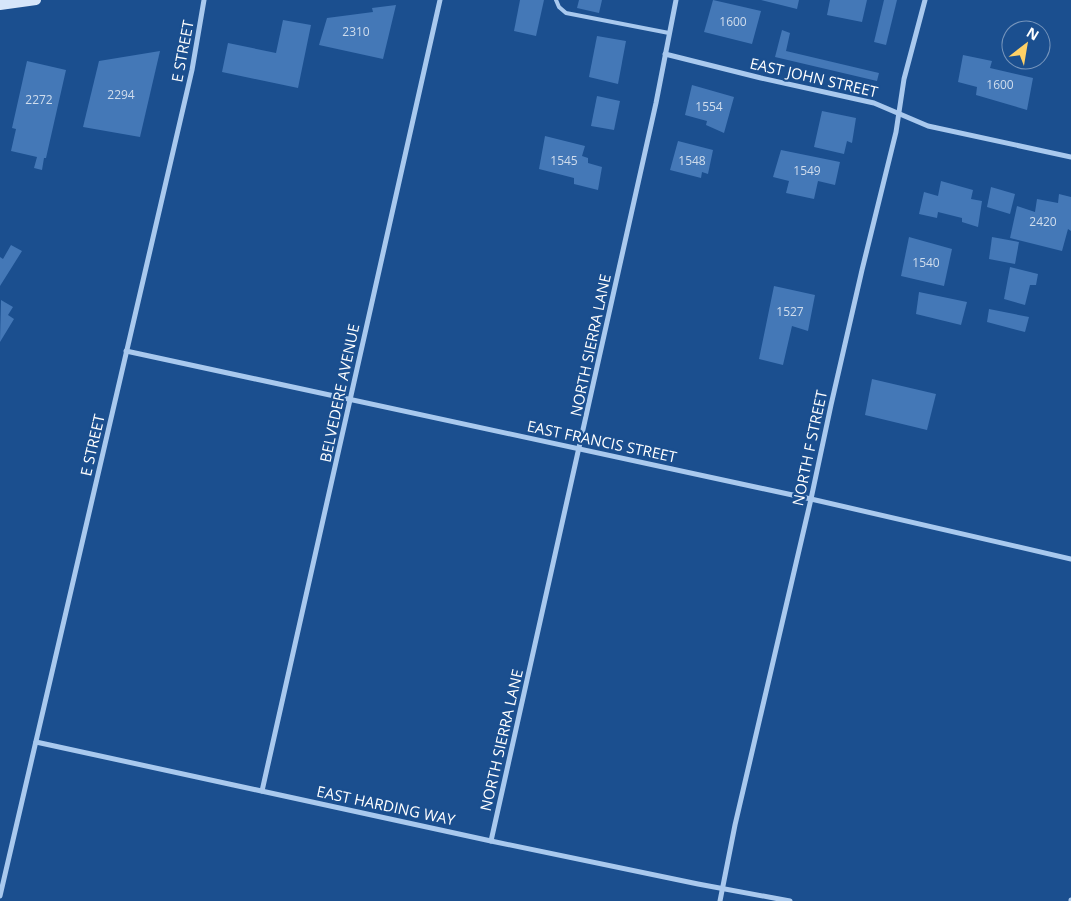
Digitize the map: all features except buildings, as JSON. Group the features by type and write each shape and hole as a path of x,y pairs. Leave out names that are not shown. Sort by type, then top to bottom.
{"main road":[{"path":"0,5 36,0"}],"street":[{"name":"E STREET","path":"0,896 192,70 204,0"},
{"name":"BELVEDERE AVENUE","path":"262,790 440,0"},
{"name":"NORTH SIERRA LANE","path":"491,841 656,103 676,0"},
{"name":"NORTH F STREET","path":"720,901 858,289 896,132 904,79 925,0"},
{"name":"EAST JOHN STREET","path":"665,54 761,78 874,102 928,126 1071,157"},
{"name":"EAST FRANCIS STREET","path":"126,352 811,499 1071,559"},
{"name":"EAST HARDING WAY","path":"36,742 491,841 790,901"}],"lane":[{"path":"556,0 559,7 566,13 669,33"}]}
